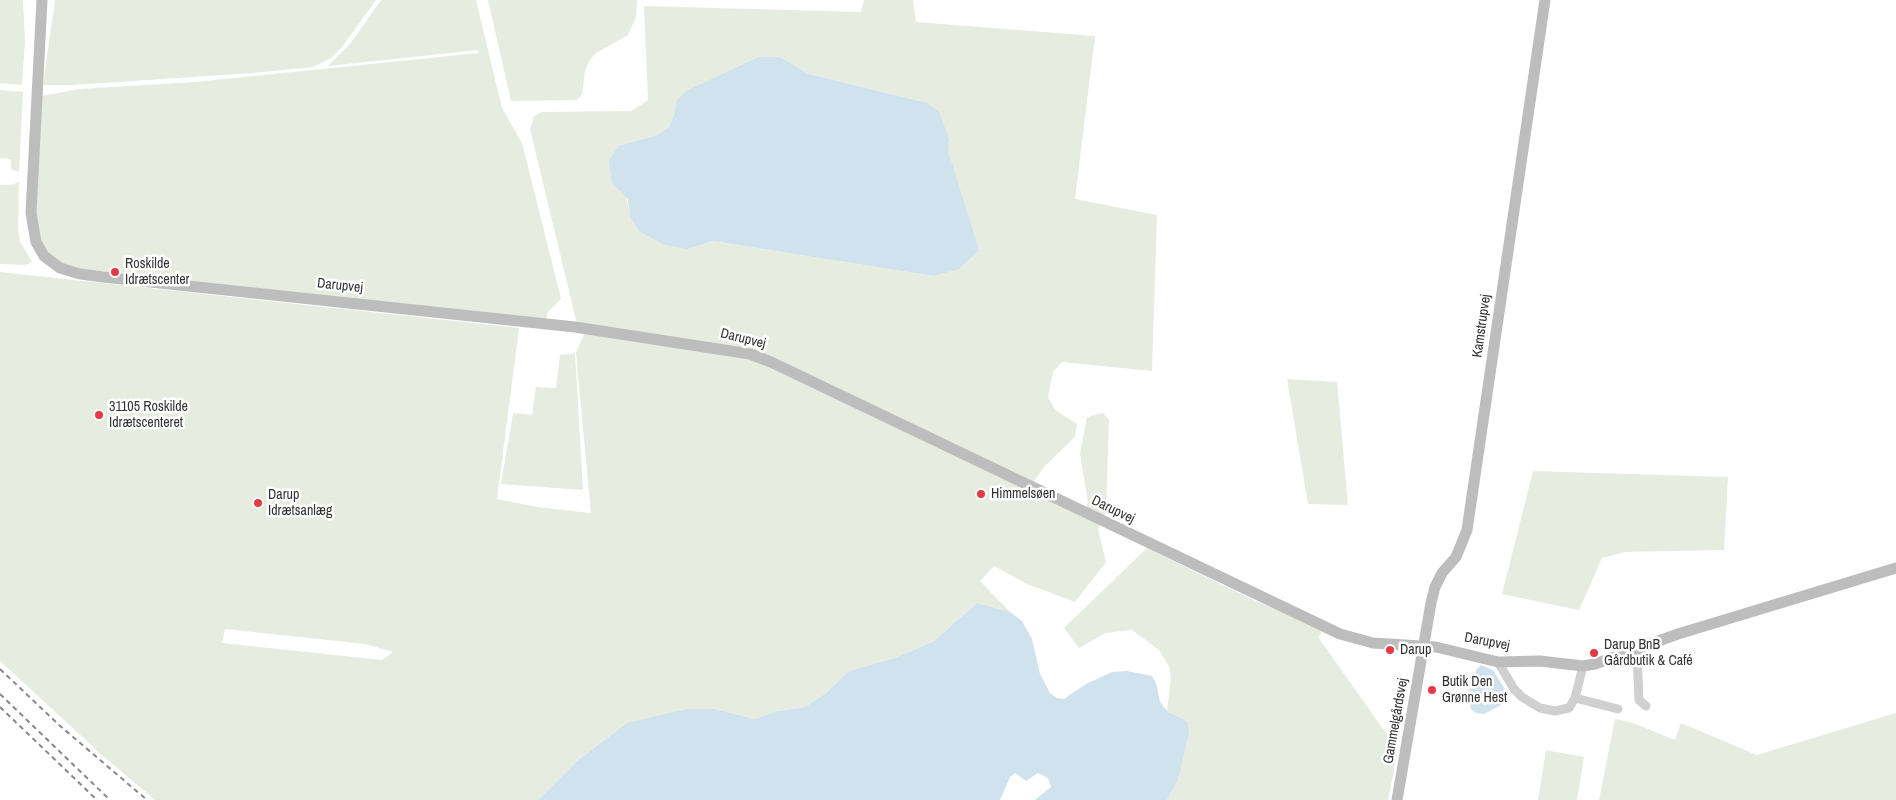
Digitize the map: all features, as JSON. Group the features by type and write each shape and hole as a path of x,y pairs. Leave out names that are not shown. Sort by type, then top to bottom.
{"street":[{"name":"Darupvej","path":"42,0 31,213 32,230 44,256 60,268 102,277 575,327 750,354 771,362 1340,634 1373,643 1436,647 1498,662 1540,662 1583,666 1595,664 1634,649 1896,568"},
{"name":"Kamstrupvej","path":"1425,647 1435,586 1456,557 1467,530 1545,0"},
{"name":"Gammelgårdsvej","path":"1397,800 1425,647"},
{"path":"1634,649 1637,655 1638,700 1646,706"},
{"path":"1498,662 1514,689 1540,708 1564,711 1569,708 1576,698 1583,666"},
{"path":"1576,698 1618,709"}],"shaded area":[{"path":"0,0 23,0 25,41 22,85 0,83"},
{"path":"55,0 376,0 342,47 331,58 313,67 73,85 43,85"},
{"path":"381,0 476,0 502,108 522,143 561,299 548,312 546,319 79,269 66,265 47,253 35,227 42,96 80,89 195,82 479,53 478,50 328,66 350,44"},
{"path":"488,0 637,0 636,17 628,35 596,53 589,61 585,71 582,94 577,100 511,101"},
{"path":"864,0 913,0 916,22 1095,36 1075,199 1157,215 1152,371 1062,362 1053,372 1048,397 1055,410 1077,424 1075,437 1045,466 1033,483 775,358 577,324 530,129 534,116 542,112 631,111 648,100 644,6 861,12","holes":["780,57 809,74 928,103 949,139 933,276 713,241 688,249 630,216 618,146 657,135 669,127 675,112 676,101"]},
{"path":"0,90 23,92 19,172 11,169 11,159 0,158"},
{"path":"19,182 18,230 20,241 32,262 25,265 0,264 0,185 11,185"},
{"path":"0,272 519,328 497,499 537,507 591,513 576,353 585,332 746,356 767,364 1083,516 1088,502 1080,454 1087,417 1103,413 1109,420 1106,512 1098,529 1106,562 1075,602 1027,584 994,566 980,581 1010,612 977,603 934,641 895,658 849,671 826,693 805,707 777,711 755,719 715,709 627,723 577,761 538,800 155,800 103,756 0,661","holes":["225,629 365,644 393,652 382,660 222,643"]},
{"path":"575,353 583,490 501,484 513,413 532,415 536,387 556,388 560,355"},
{"path":"1287,379 1337,382 1348,505 1308,504"},
{"path":"1533,471 1728,477 1724,550 1625,552 1602,558 1579,610 1502,594"},
{"path":"1147,548 1247,597 1323,630 1318,637 1398,750 1388,800 1167,800 1178,780 1187,721 1167,712 1171,677 1169,666 1159,650 1132,630 1105,633 1079,648 1064,628"},
{"path":"1896,713 1896,800 1599,800 1615,719 1633,723 1675,740 1681,723 1757,755"},
{"path":"1546,750 1584,757 1577,800 1538,800"}],"water":[{"path":"759,57 780,57 809,74 928,103 939,112 949,139 948,151 979,250 959,269 933,276 713,241 688,249 665,245 639,231 630,216 628,199 612,183 609,161 618,146 657,135 669,127 675,112 676,101 688,90"},
{"path":"977,603 1010,612 1022,621 1032,639 1040,674 1050,693 1057,698 1064,699 1086,684 1112,672 1127,671 1152,676 1156,683 1160,702 1168,712 1187,721 1189,732 1178,780 1167,800 1035,800 1051,787 1048,778 1038,773 1026,781 1015,773 1010,777 1000,800 538,800 577,761 627,723 687,709 715,709 755,719 777,711 805,707 826,693 849,671 895,658 934,641"},
{"path":"1481,665 1493,670 1506,691 1506,697 1501,705 1484,714 1476,713 1471,709 1468,694 1476,670"}],"railway":[{"path":"0,669 59,725 147,800"},
{"path":"0,694 110,800"},
{"path":"0,707 97,800"}],"place":[{"name":"Roskilde Idrætscenter","path":"115,272"},
{"name":"31105 Roskilde Idrætscenteret","path":"99,415"},
{"name":"Himmelsøen","path":"981,494"},
{"name":"Darup Idrætsanlæg","path":"258,503"},
{"name":"Darup","path":"1390,650"},
{"name":"Darup BnB Gårdbutik & Café","path":"1594,653"},
{"name":"Butik Den Grønne Hest","path":"1432,690"}]}
